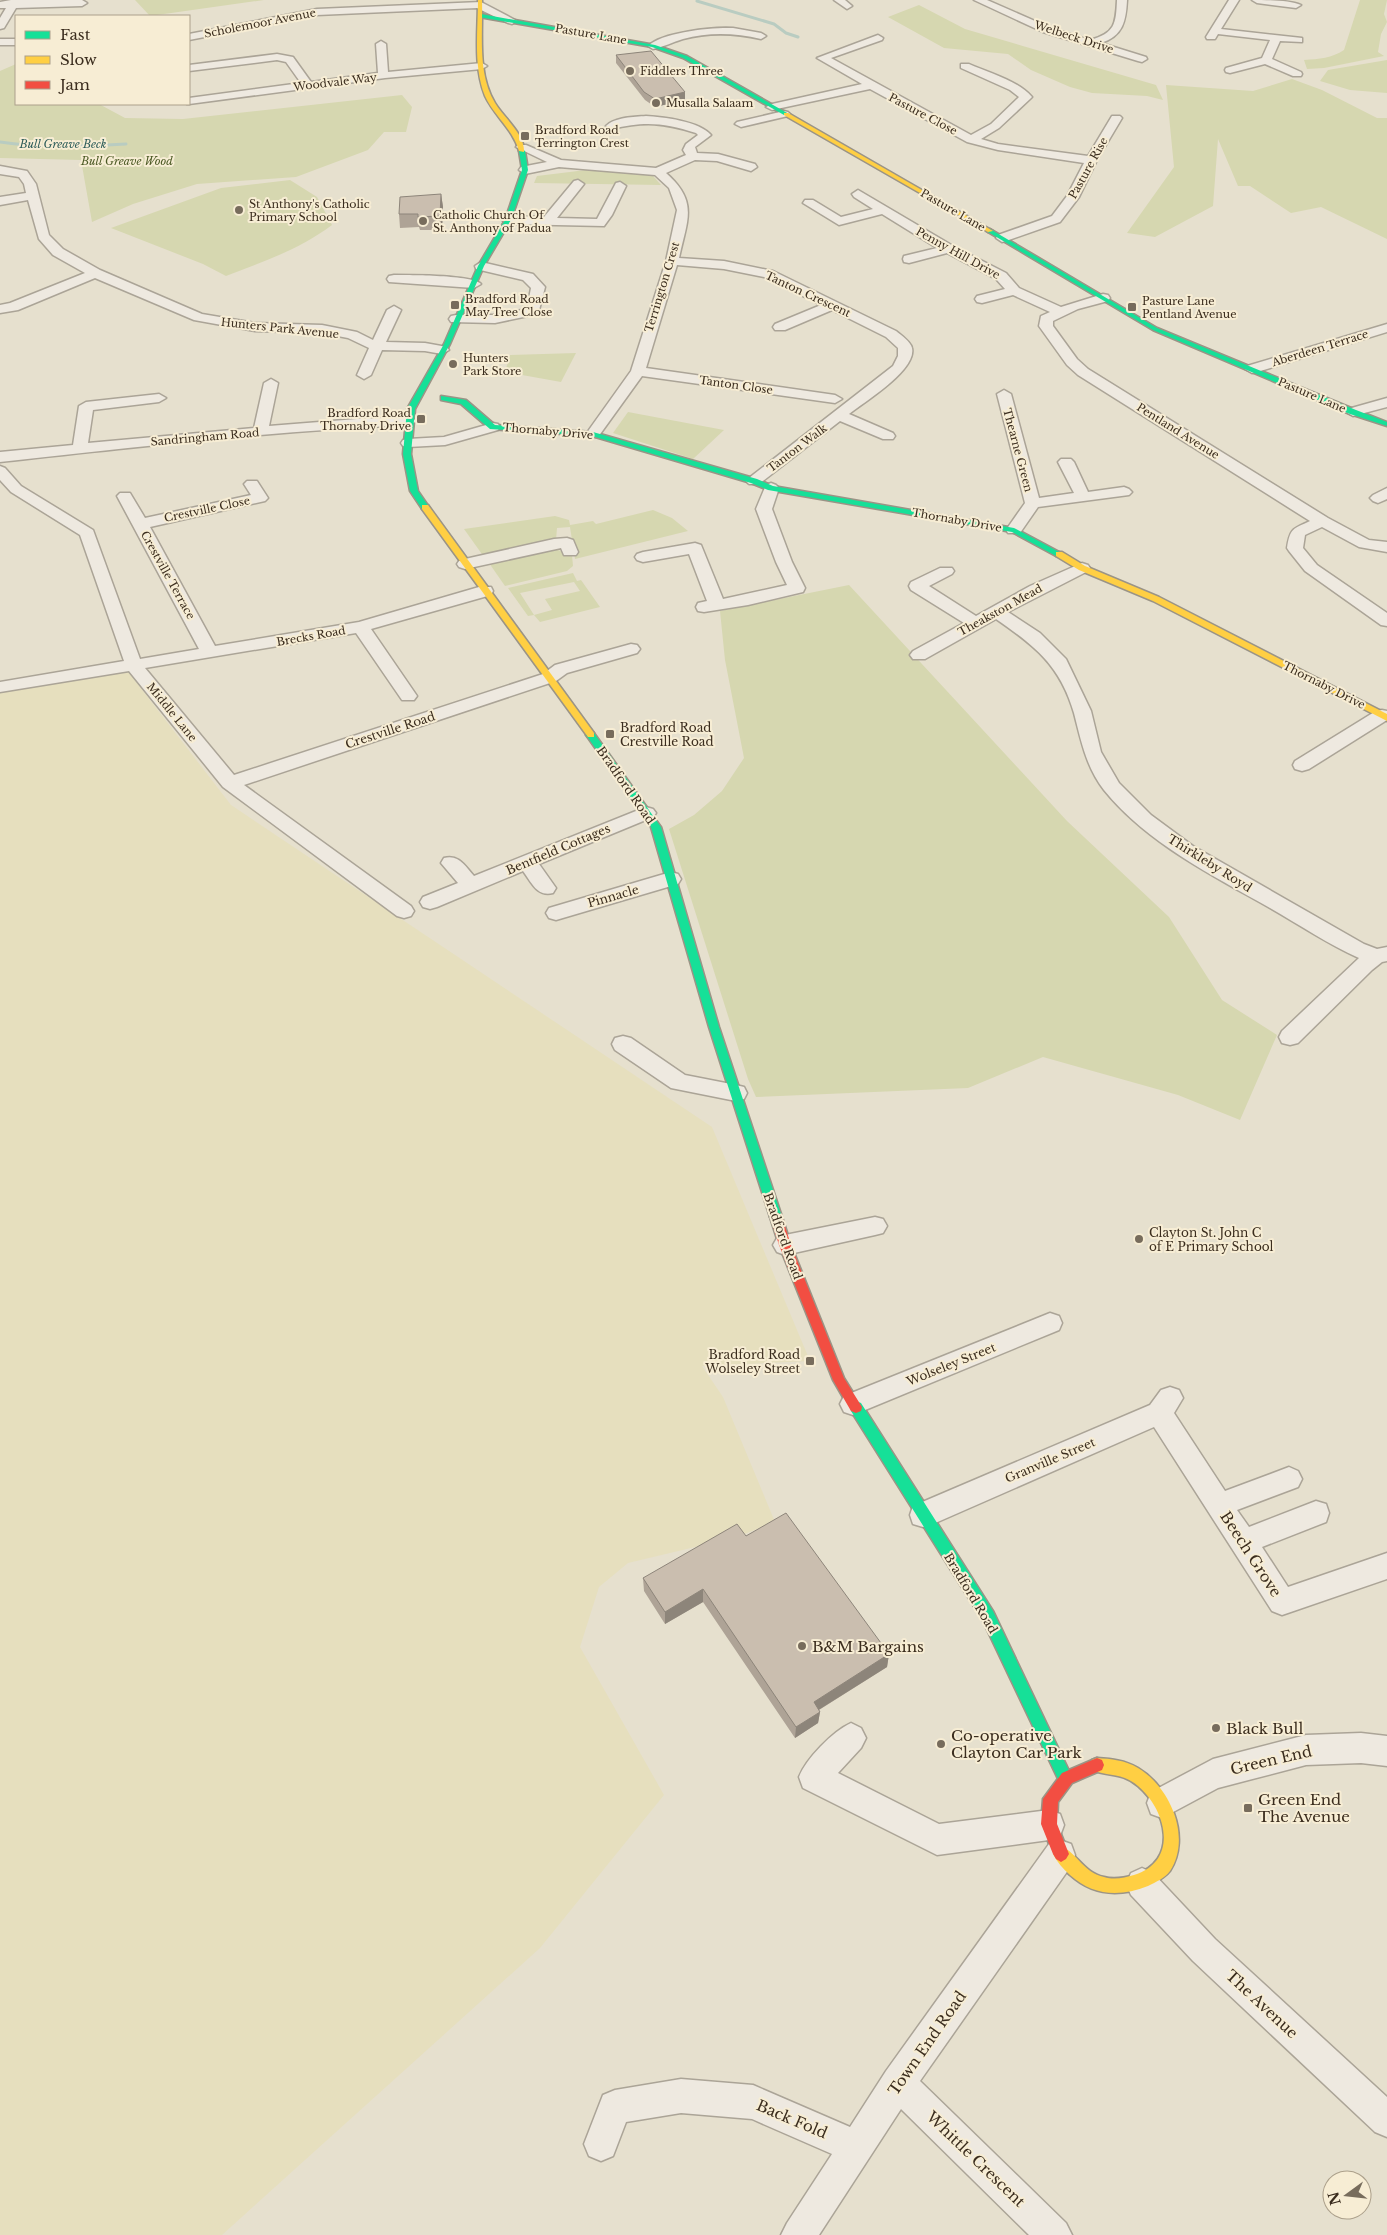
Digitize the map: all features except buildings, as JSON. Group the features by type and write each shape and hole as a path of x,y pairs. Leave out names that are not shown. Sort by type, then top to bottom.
{"street":[{"path":"316,0 326,12"},
{"name":"Welbeck Drive","path":"979,0 1046,30 1142,59"},
{"path":"1091,43 1106,40 1118,30 1121,22 1122,0"},
{"path":"1234,0 1213,34 1298,40"},
{"path":"1257,0 1296,8 1309,4"},
{"path":"0,26 14,3"},
{"path":"0,5 14,3 82,3"},
{"name":"Scholemoor Avenue","path":"190,37 326,12 481,7"},
{"name":"Pasture Lane","path":"481,7 512,21 653,46 686,57 1002,238 1155,329 1352,412 1387,424"},
{"name":"Bradford Road","path":"481,7 482,66 487,94 495,111 521,142 525,170 508,220 481,266 442,350 411,409 407,454 414,491 656,827 736,1093 785,1246 839,1380 988,1616 1065,1778"},
{"path":"653,46 689,34 715,30 740,30 761,36"},
{"name":"Pasture Close","path":"878,38 822,58 869,86 971,140 998,147 1091,160"},
{"path":"1266,60 1276,38"},
{"path":"0,42 15,42"},
{"path":"381,44 382,71 385,75"},
{"path":"190,68 277,57 289,59 308,85"},
{"path":"1230,70 1266,60 1297,74"},
{"name":"Woodvale Way","path":"190,101 385,75 482,66"},
{"path":"965,66 1014,88 1026,97 995,126 971,140"},
{"path":"772,107 869,86"},
{"path":"741,124 784,114"},
{"path":"612,126 635,119 652,118 700,131 705,135 690,146 689,150 692,156"},
{"name":"Pasture Rise","path":"1002,238 1056,220 1073,197 1091,160 1116,118"},
{"path":"522,147 560,163"},
{"path":"525,170 560,163 658,172 692,156 718,158 750,167"},
{"name":"Hunters Park Avenue","path":"0,170 23,174 30,184 43,236 58,252 95,273 199,317 255,327 322,329 352,335 376,346 425,347 442,350"},
{"name":"Terrington Crest","path":"594,434 638,371 672,261 683,210 675,187 658,172"},
{"path":"548,221 578,184"},
{"path":"508,220 600,223 620,186"},
{"name":"Penny Hill Drive","path":"858,194 948,249 1002,276 1014,291 1058,311"},
{"path":"0,201 32,196"},
{"path":"809,203 839,221 884,210"},
{"path":"908,259 948,249"},
{"name":"Tanton Crescent","path":"672,261 724,265 768,274 891,334 905,347"},
{"path":"437,280 452,266"},
{"path":"456,319 482,321 512,317 533,311 538,287 528,277 481,266"},
{"path":"0,309 13,307 95,273"},
{"path":"394,279 437,280 474,284"},
{"path":"982,299 1014,291"},
{"path":"1058,311 1103,298"},
{"path":"780,327 833,305"},
{"path":"364,375 394,310"},
{"name":"Pentland Avenue","path":"1058,311 1046,319 1046,326 1072,362 1083,372 1322,521 1366,544 1387,548"},
{"name":"Aberdeen Terrace","path":"1252,369 1387,328"},
{"name":"Tanton Walk","path":"754,481 840,416 899,368 905,356 905,347"},
{"name":"Tanton Close","path":"638,371 834,399"},
{"path":"260,432 271,383"},
{"name":"Thearne Green","path":"1004,394 1033,503 1014,530"},
{"path":"80,448 86,406 159,398"},
{"name":"Thornaby Drive","path":"444,398 463,402 493,427"},
{"path":"1352,412 1387,402"},
{"name":"Tanton Walk","path":"840,416 888,436"},
{"name":"Sandringham Road","path":"0,457 260,432 410,421"},
{"name":"Thornaby Drive","path":"408,443 446,441 493,427 594,434 754,481 771,488 1014,530 1028,536 1082,568 1156,599 1384,716"},
{"path":"1066,462 1083,496"},
{"name":"Middle Lane","path":"0,471 16,489 87,533 134,666 230,783 404,911"},
{"name":"Crestville Close","path":"140,524 260,498 252,484"},
{"path":"643,557 695,548 710,606 748,600 796,588 764,509 771,488"},
{"path":"1033,503 1124,492"},
{"name":"Crestville Terrace","path":"125,496 210,653"},
{"path":"1322,521 1297,533 1296,548 1311,568 1387,621"},
{"path":"465,564 567,543"},
{"name":"Theakston Mead","path":"919,655 975,623 1082,568"},
{"path":"946,571 917,586 975,623"},
{"name":"Brecks Road","path":"0,687 361,627 485,592"},
{"name":"Thirkleby Royd","path":"997,612 1034,637 1060,664 1082,711 1092,752 1111,786 1144,820 1186,851 1357,949 1381,956"},
{"path":"361,627 408,696"},
{"path":"549,677 561,669 631,649"},
{"name":"Crestville Road","path":"230,783 549,677"},
{"path":"1302,765 1384,716"},
{"name":"Bentfield Cottages","path":"430,902 646,813"},
{"path":"527,862 546,888"},
{"path":"450,863 471,885"},
{"name":"Pinnacle","path":"556,913 671,879"},
{"path":"1290,1037 1381,956"},
{"path":"623,1044 679,1082 736,1093"},
{"path":"785,1246 811,1238 874,1226"},
{"name":"Wolseley Street","path":"853,1404 1050,1323"},
{"name":"Granville Street","path":"924,1515 1165,1406"},
{"name":"Beech Grove","path":"1165,1406 1219,1505 1282,1602 1387,1566"},
{"path":"1219,1505 1288,1479"},
{"path":"1243,1542 1316,1513"},
{"path":"851,1738 814,1778 937,1840 1049,1825"},
{"name":"Green End","path":"1162,1803 1214,1774 1306,1750 1361,1748 1387,1751"},
{"path":"1097,1765 1116,1767 1134,1774 1150,1787 1162,1803 1170,1822 1171,1841 1167,1859 1156,1874 1142,1884 1125,1889 1107,1888 1089,1882 1073,1870 1060,1855 1053,1841 1049,1825 1049,1807 1054,1791 1065,1778 1080,1768 1097,1765"},
{"name":"Town End Road","path":"799,2235 898,2083 1060,1855"},
{"name":"The Avenue","path":"1142,1884 1204,1950 1387,2120"},
{"name":"Whittle Crescent","path":"898,2083 1054,2235"},
{"name":"Back Fold","path":"602,2144 615,2107 681,2096 753,2102 856,2147"}],"shaded area":[{"path":"126,669 231,805 712,1127 810,1361 702,1366 723,1397 775,1522 737,1537 628,1563 599,1587 580,1647 664,1795 540,1948 222,2235 0,2235 0,688"}],"green space":[{"path":"135,0 264,0 157,15 149,15"},
{"path":"1360,0 1387,0 1384,14 1387,22 1381,34 1378,52 1384,56 1324,68 1307,69 1304,60 1320,59 1344,50"},
{"path":"919,5 965,29 1156,85 1163,100 1147,96 1092,93 1070,87 1031,70 1008,54 944,48 888,17"},
{"path":"1387,60 1387,93 1350,90 1320,81 1328,70"},
{"name":"Bull Greave Wood","path":"15,64 15,105 101,105 125,118 183,119 402,95 412,107 406,132 384,132 368,150 296,177 197,184 133,204 92,222 81,160 0,158 0,71"},
{"path":"1292,79 1322,90 1377,118 1387,118 1387,239 1321,207 1291,213 1250,186 1238,186 1218,139 1213,206 1155,237 1127,233 1174,167 1166,85 1253,91"},
{"path":"586,170 635,172 653,176 661,185 534,183 537,176"},
{"path":"290,180 317,197 332,225 294,248 226,276 203,264 111,228 221,188"},
{"path":"576,353 561,382 505,372 510,355"},
{"path":"628,412 724,430 693,459 613,433"},
{"path":"653,510 672,518 688,531 575,559 570,527 557,528 556,540 484,557 464,529 555,516 569,520 570,525 593,521 596,524"},
{"path":"555,549 572,555 573,566 567,571 505,586 489,563"},
{"path":"573,573 577,581 581,580 600,607 540,622 534,615 528,616 508,588","holes":["574,582 580,591 545,599 552,610 534,615 520,593"]},
{"path":"849,585 1067,821 1169,917 1222,1000 1277,1035 1240,1120 1178,1095 1043,1057 968,1088 756,1097 748,1079 669,829 694,815 722,791 744,758 725,660 720,611"}],"waterway":[{"path":"697,1 774,24 786,33 798,37"},
{"name":"Bull Greave Beck","path":"0,142 46,146 126,144"}],"traffic: fast":[{"path":"481,16 653,46 685,57 786,114"},
{"path":"425,507 414,491 407,454 411,409 447,344 481,266 508,220 525,170 522,151"},
{"path":"990,231 1155,329 1353,412 1387,424"},
{"path":"444,398 463,402 493,427 593,434 754,481 771,488 1014,530 1059,554"},
{"path":"591,735 656,827 714,1027 776,1217"},
{"path":"856,1407 988,1616 1065,1778"}],"traffic: slow":[{"path":"480,0 480,49 485,86 492,103 517,137 522,151"},
{"path":"786,114 990,231"},
{"path":"425,507 591,735"},
{"path":"1059,554 1082,568 1156,599 1387,718"},
{"path":"1061,1854 1078,1872 1087,1878 1106,1886 1116,1886 1128,1885 1154,1874 1165,1864 1170,1852 1172,1839 1170,1826 1166,1814 1153,1791 1144,1781 1130,1772 1116,1767 1097,1765"}],"traffic: jam":[{"path":"776,1217 785,1245 839,1380 856,1407"},
{"path":"1061,1854 1049,1824 1051,1799 1067,1778 1097,1765"}],"place":[{"name":"Fiddlers Three","path":"630,71"},
{"name":"Musalla Salaam","path":"656,103"},
{"name":"Bradford Road Terrington Crest","path":"525,136"},
{"name":"St Anthony's Catholic Primary School","path":"239,210"},
{"name":"Catholic Church Of St. Anthony of Padua","path":"423,221"},
{"name":"Bradford Road May Tree Close","path":"455,305"},
{"name":"Pasture Lane Pentland Avenue","path":"1132,307"},
{"name":"Hunters Park Store","path":"453,364"},
{"name":"Bradford Road Thornaby Drive","path":"421,419"},
{"name":"Bradford Road Crestville Road","path":"610,734"},
{"name":"Clayton St. John C of E Primary School","path":"1139,1239"},
{"name":"Bradford Road Wolseley Street","path":"810,1361"},
{"name":"B&M Bargains","path":"802,1646"},
{"name":"Black Bull","path":"1216,1728"},
{"name":"Co-operative Clayton Car Park","path":"941,1744"},
{"name":"Green End The Avenue","path":"1248,1808"}]}
